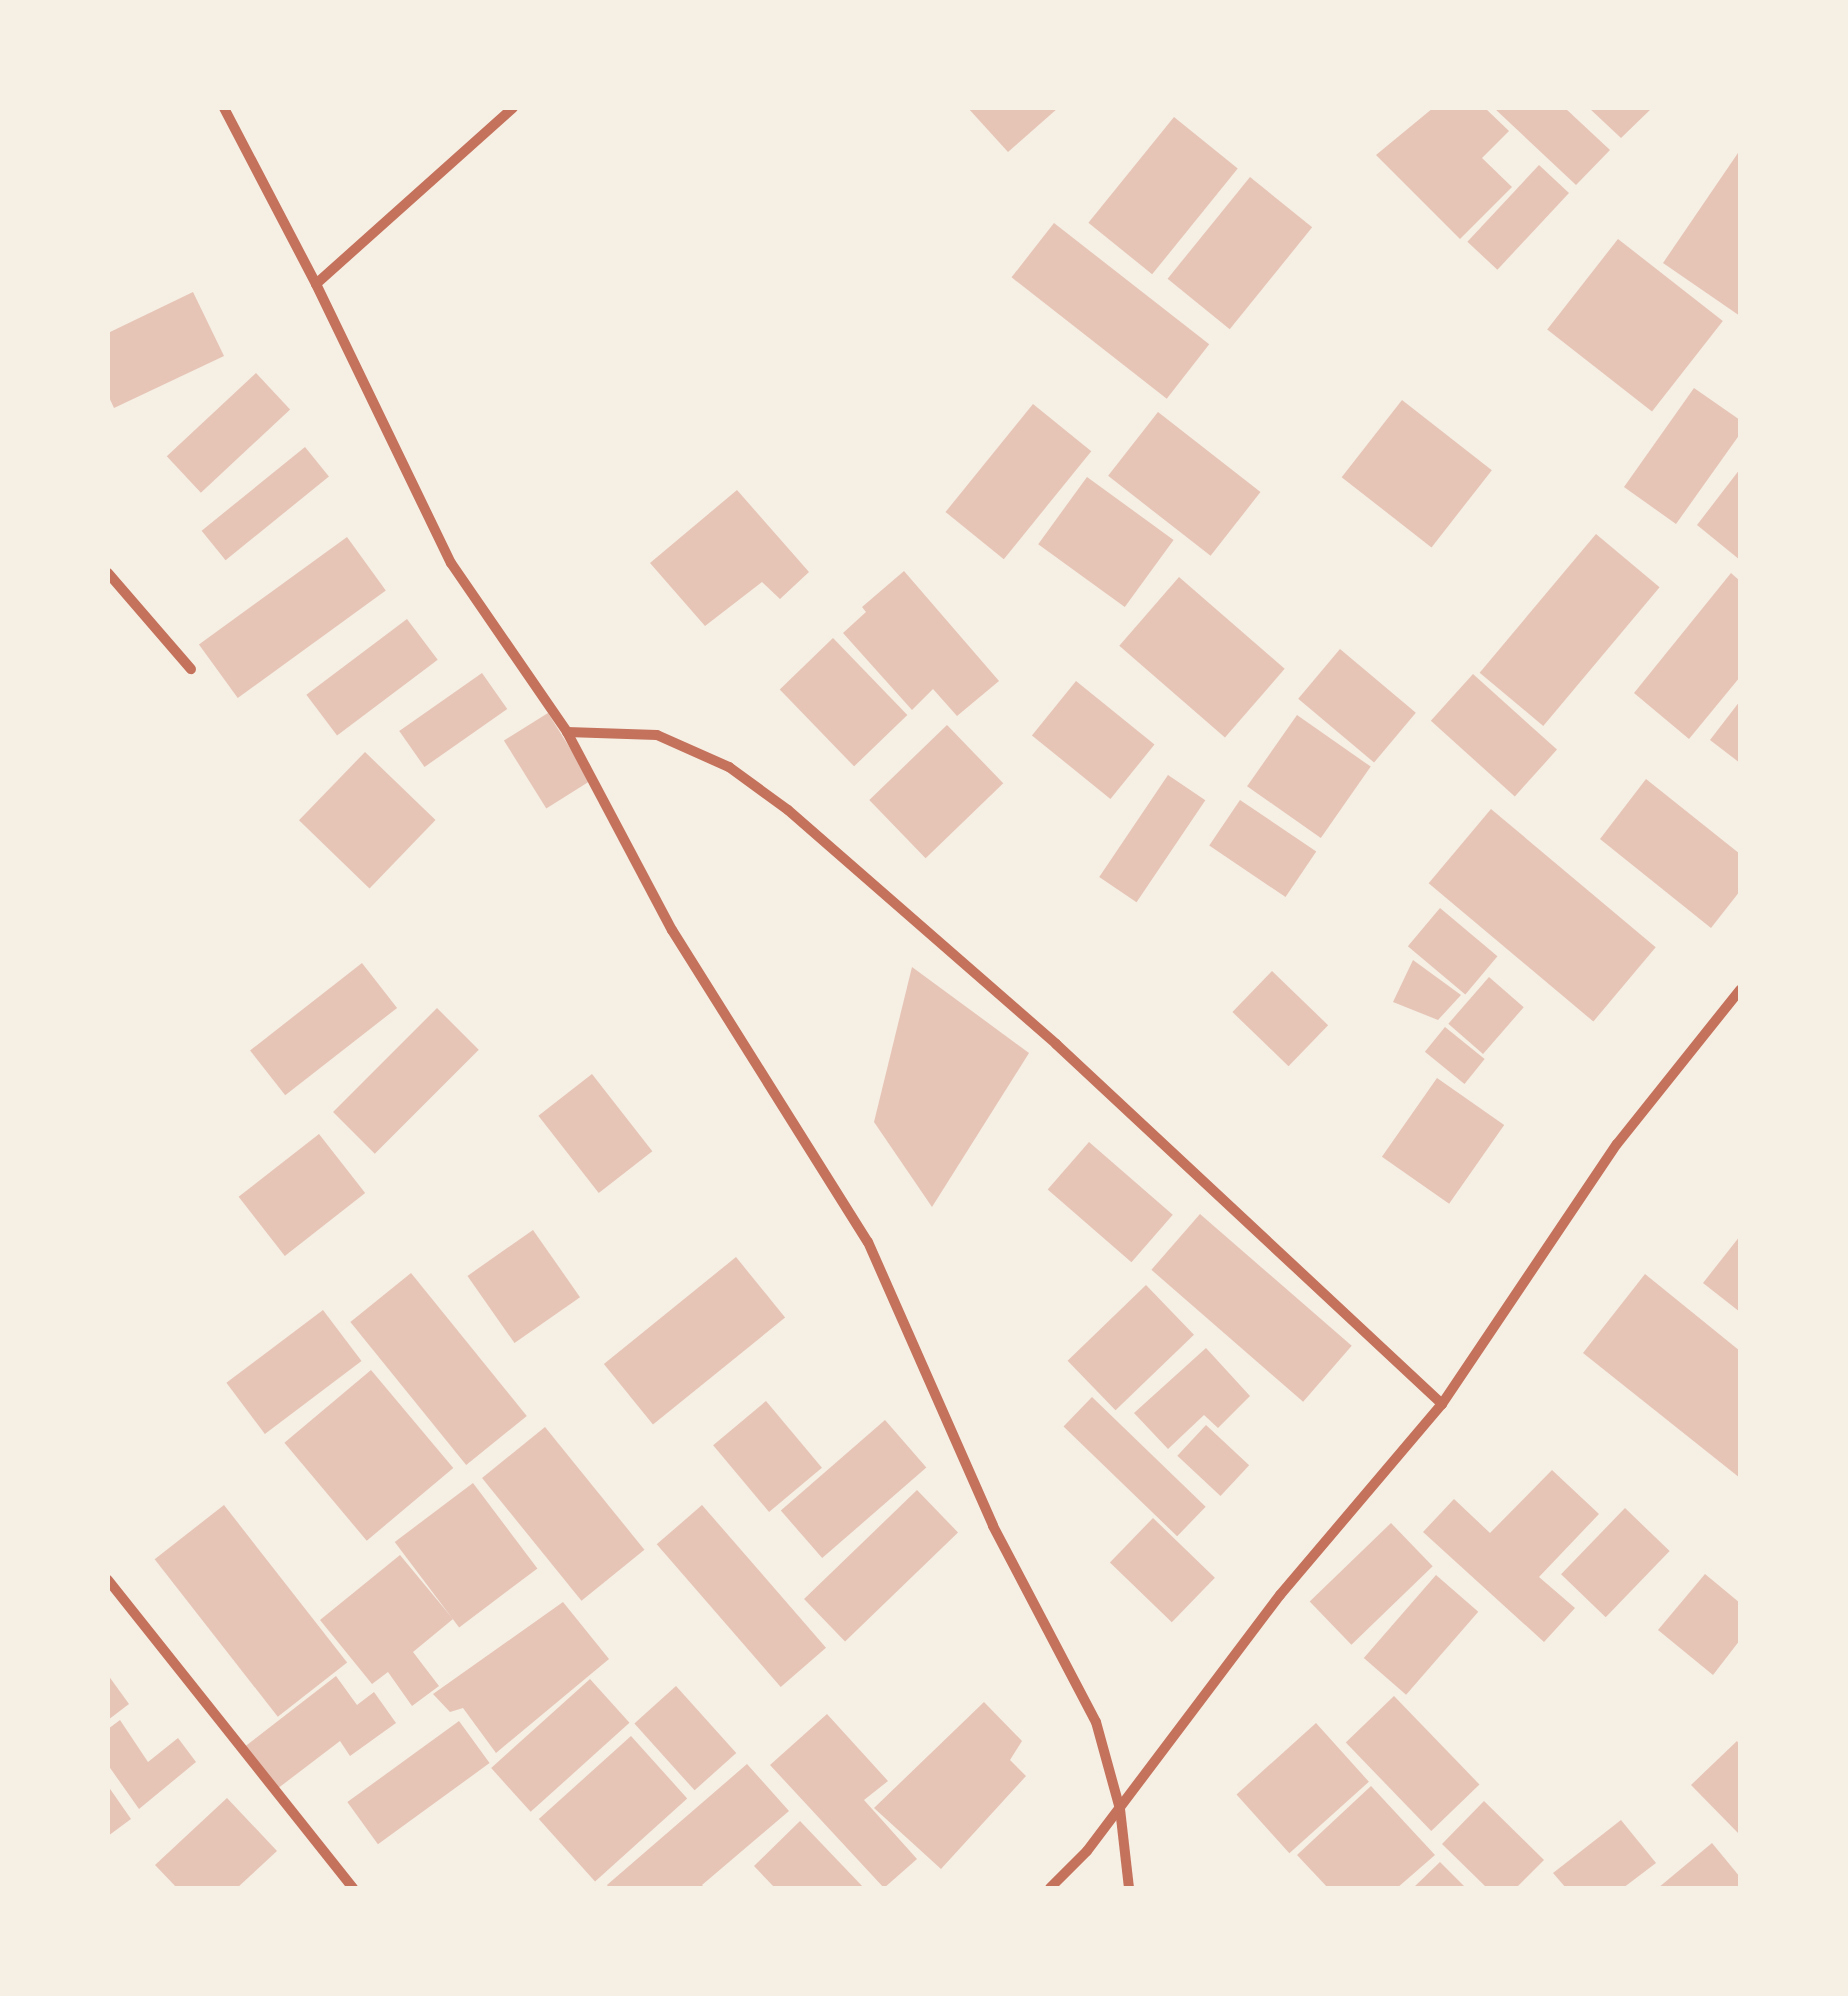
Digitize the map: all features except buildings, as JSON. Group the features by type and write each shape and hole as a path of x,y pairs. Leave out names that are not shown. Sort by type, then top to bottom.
{"street":[{"path":"224,108 316,284 451,563 567,732 672,930 868,1242 993,1526 1096,1722 1120,1808 1129,1888"},
{"path":"316,284 513,108"},
{"path":"108,573 190,669"},
{"path":"567,732 657,736 729,767 788,810 1056,1044 1442,1404"},
{"path":"1050,1888 1120,1808 1280,1595 1442,1404 1617,1144 1740,990"},
{"path":"108,1580 352,1888"}]}
